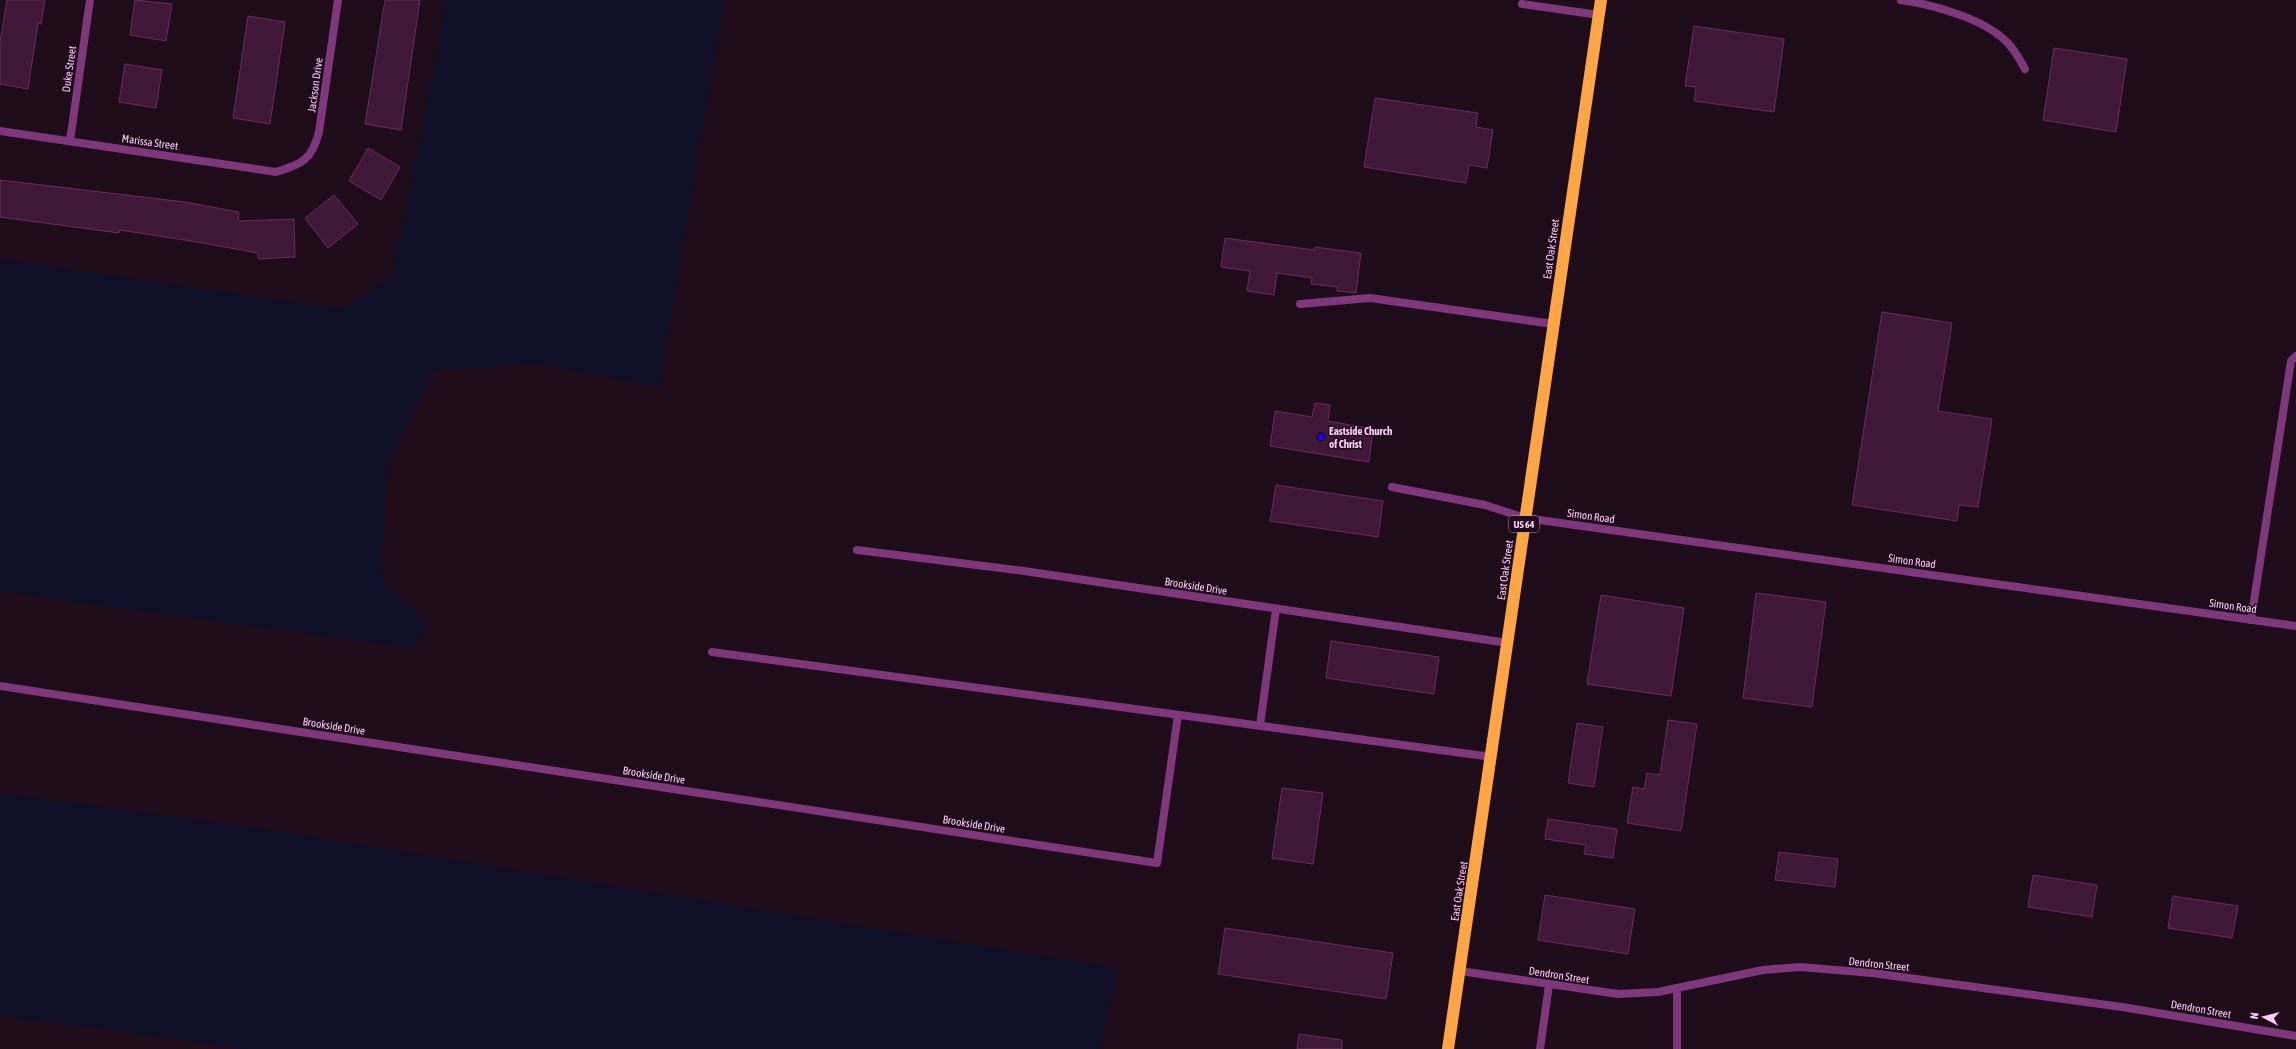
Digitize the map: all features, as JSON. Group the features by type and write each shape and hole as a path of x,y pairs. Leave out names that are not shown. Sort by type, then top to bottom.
{"highway":[{"name":"East Oak Street","path":"1448,1049 1492,757 1525,518 1601,0"}],"street":[{"name":"Duke Street","path":"70,141 90,0"},
{"name":"Jackson Drive","path":"297,166 314,150 319,132 338,0"},
{"path":"1901,0 1955,14 1991,29 2012,48 2025,69"},
{"path":"1522,4 1599,16"},
{"name":"Marissa Street","path":"0,131 276,172 297,166"},
{"path":"1300,304 1370,298 1553,324"},
{"path":"2251,620 2290,361 2296,356"},
{"name":"Simon Road","path":"1392,487 1485,505 1525,518 2296,626"},
{"name":"Brookside Drive","path":"857,550 1024,571 1508,643"},
{"path":"1260,725 1276,609"},
{"path":"712,652 1492,757"},
{"name":"Brookside Drive","path":"0,686 1157,863 1178,715"},
{"name":"Dendron Street","path":"1460,971 1618,994 1658,992 1763,970 1800,967 1872,973 2129,1008 2296,1036"},
{"path":"1540,1049 1549,985"},
{"path":"1677,988 1677,1049"}],"shaded area":[{"path":"447,0 724,0 659,387 540,364 434,370 388,464 381,580 428,624 412,648 0,591 0,259 342,309 392,277"},
{"path":"0,793 252,827 1116,968 1099,1049 245,1049 77,1025 0,1016"}],"building":[{"path":"7,0 45,0 41,24 38,23 28,89 0,84 0,43"},
{"path":"135,0 172,4 166,41 130,35"},
{"path":"385,0 420,0 401,130 365,124"},
{"path":"248,16 285,22 270,124 233,118"},
{"path":"1694,26 1784,39 1774,112 1694,101 1696,87 1685,86"},
{"path":"2054,48 2127,59 2116,132 2043,120"},
{"path":"125,64 162,70 156,108 119,102"},
{"path":"1375,98 1478,113 1476,127 1493,130 1487,168 1469,165 1466,183 1364,167"},
{"path":"368,148 400,167 381,200 349,181"},
{"path":"0,180 185,202 239,212 238,221 294,219 295,257 258,259 258,253 197,242 120,230 119,233 0,217"},
{"path":"334,195 358,224 328,248 305,218"},
{"path":"1225,238 1314,250 1315,247 1361,253 1356,293 1337,291 1337,287 1311,284 1312,278 1277,273 1274,295 1247,291 1250,271 1221,267"},
{"path":"1882,312 1952,323 1938,411 1992,419 1978,507 1959,505 1957,521 1852,505"},
{"name":"Eastside Church of Christ","path":"1315,403 1330,405 1328,421 1373,429 1369,462 1270,446 1275,411 1312,417"},
{"path":"1276,485 1383,501 1378,537 1270,521"},
{"path":"1756,593 1826,602 1812,707 1743,698"},
{"path":"1601,595 1684,608 1671,696 1587,684"},
{"path":"1331,641 1439,657 1434,694 1326,678"},
{"path":"1668,720 1697,724 1681,831 1627,823 1633,787 1644,789 1647,773 1660,775"},
{"path":"1577,723 1603,727 1594,787 1568,783"},
{"path":"1282,788 1323,793 1313,864 1272,858"},
{"path":"1548,819 1617,829 1613,858 1584,854 1586,845 1545,839"},
{"path":"1779,852 1838,859 1835,887 1775,880"},
{"path":"2033,875 2097,885 2092,917 2028,907"},
{"path":"1545,895 1635,909 1628,954 1538,940"},
{"path":"2173,896 2238,906 2232,938 2168,928"},
{"path":"1225,928 1393,953 1386,999 1218,974"},
{"path":"1299,1034 1342,1040 1342,1049 1297,1049"}],"place":[{"name":"Eastside Church of Christ","path":"1321,437"}]}
